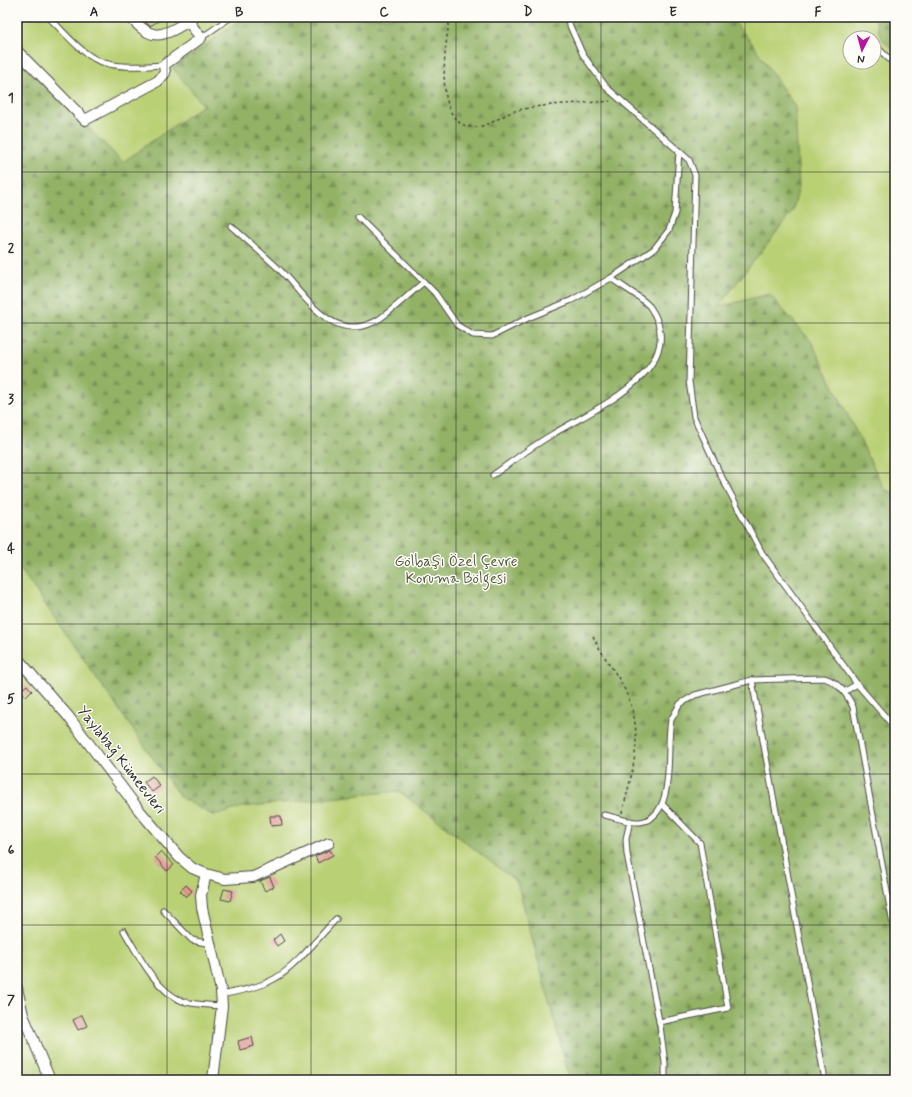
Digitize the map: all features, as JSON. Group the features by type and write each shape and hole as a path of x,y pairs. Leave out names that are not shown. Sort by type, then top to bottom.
{"street":[{"path":"17,51 85,120 158,81 164,73 164,65 201,38 191,19 167,32 153,34 139,26 130,17"},
{"name":"Yaylabağ Kümeevleri","path":"17,658 68,716 126,794 185,863 206,874 225,879 253,877 328,843"},
{"path":"206,874 201,895 202,908 221,995 222,1006 213,1080"},
{"path":"17,988 23,1015 50,1080"}],"lane":[{"path":"48,17 80,47 100,61 126,66 164,65"},
{"path":"201,38 231,17"},
{"path":"566,17 583,55 607,88 689,160 695,176 689,381 694,417 720,474 762,553 856,684 895,728"},
{"path":"882,52 895,65"},
{"path":"358,217 435,293 457,325 468,333 485,337 500,333 528,318 572,300 611,278 654,249 669,230 677,204 679,151"},
{"path":"231,226 267,257 308,302 328,320 344,326 358,327 375,322 424,282"},
{"path":"493,475 552,434 622,394 642,376 657,355 659,334 656,320 650,308 645,302 611,278"},
{"path":"604,815 639,822 651,818 663,805 666,793 669,726 676,709 684,700 695,695 752,680 824,678 835,682 844,692 853,707 895,935"},
{"path":"752,680 825,1080"},
{"path":"844,692 856,684"},
{"path":"659,1022 728,1008 700,843 663,805"},
{"path":"630,821 626,839 627,854 659,1022 665,1063 665,1080"},
{"path":"163,910 192,940 210,944"},
{"path":"221,995 248,989 275,979 289,968 336,918"},
{"path":"124,931 138,955 159,984 170,994 189,1003 222,1006"}],"path":[{"path":"450,17 444,51 443,79 451,112 456,120 464,125 480,127 525,108 611,101 617,97"},
{"path":"593,636 605,661 624,688 634,720 636,754 621,819"}],"green space":[{"name":"Gölbaşı Özel Çevre Koruma Bölgesi","path":"17,17 895,17 895,1080 17,1080"},
{"name":"Gölbaşı Özel Çevre Koruma Bölgesi","path":"245,17 730,17 752,43 795,107 799,187 792,212 718,307 769,294 811,341 885,490 895,493 895,1080 570,1080 517,882 399,791 243,807 214,816 180,797 17,564 17,59 123,162 203,105 173,68"},
{"path":"875,17 895,17 895,52 882,39 882,30 879,30"}],"building":[{"path":"139,17 165,17 150,26"},
{"path":"27,685 32,691 26,697 21,690"},
{"path":"152,776 160,786 152,792 144,782"},
{"path":"270,816 281,816 282,825 271,826"},
{"path":"330,850 333,855 318,863 315,856"},
{"path":"161,851 174,865 167,871 155,857"},
{"path":"270,877 274,887 265,891 260,881"},
{"path":"186,885 192,891 186,897 180,891"},
{"path":"224,889 233,891 230,901 221,899"},
{"path":"280,934 284,941 277,946 273,940"},
{"path":"82,1015 87,1026 78,1030 73,1020"},
{"path":"252,1037 254,1046 240,1050 238,1041"}]}
